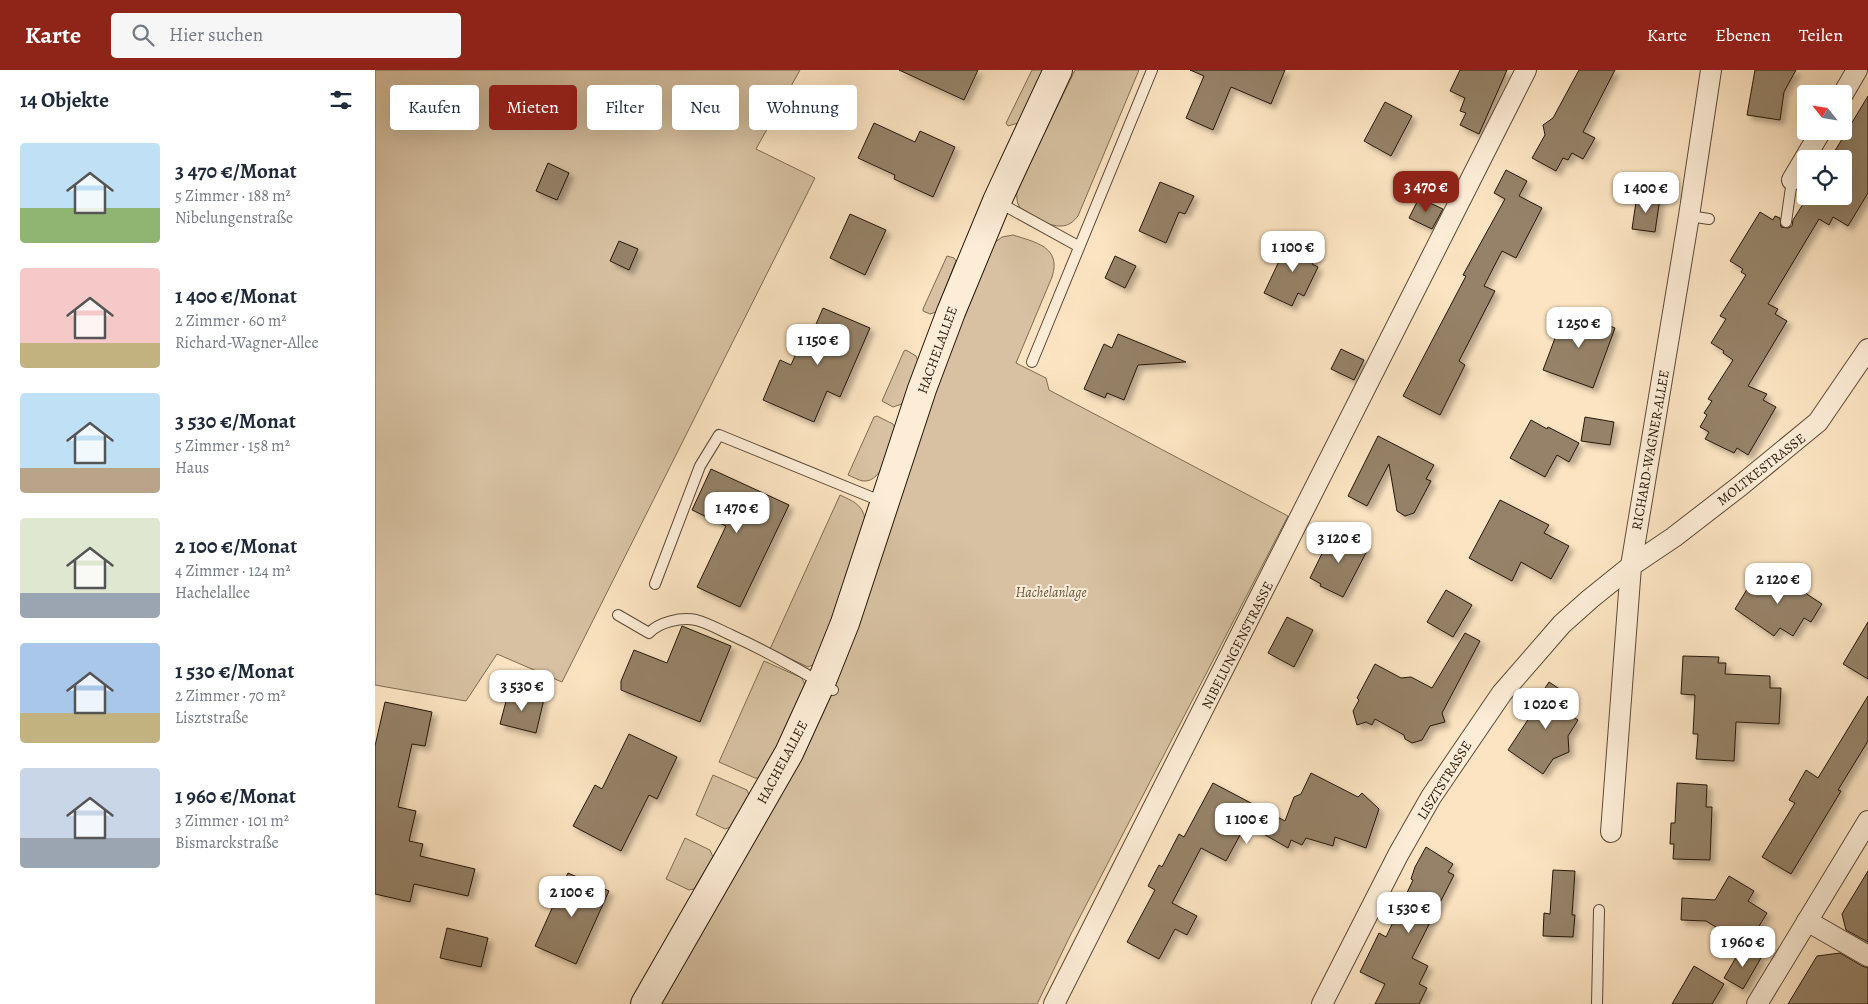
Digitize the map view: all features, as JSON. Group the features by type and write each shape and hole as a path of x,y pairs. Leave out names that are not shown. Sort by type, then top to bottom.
{"street":[{"name":"HACHELALLEE","path":"645,1004 827,686 845,623 922,389 951,312 997,201 1058,70"},
{"name":"NIBELUNGENSTRASSE","path":"1053,1004 1527,70"},
{"name":"RICHARD-WAGNER-ALLEE","path":"1611,832 1631,566 1689,216 1711,70"},
{"path":"1848,85 1857,70"},
{"path":"1792,180 1816,140"},
{"name":"MOLTKESTRASSE","path":"1631,566 1674,537 1818,422 1868,348"},
{"name":"LISZTSTRASSE","path":"1322,1004 1398,855 1431,797 1501,693 1562,624 1631,566"},
{"path":"1757,1004 1868,821"},
{"path":"1807,921 1868,956"}],"lane":[{"path":"1032,362 1060,302 1078,246 1153,75"},
{"path":"1786,222 1792,180"},
{"path":"997,201 1078,246"},
{"path":"1689,216 1709,220"},
{"path":"655,584 700,466 719,435 885,503"},
{"path":"619,615 649,633 655,626 672,621 694,620 705,623 746,642 827,686"},
{"path":"1597,1004 1599,910"}],"green space":[{"path":"375,70 800,70 792,85 749,85 749,130 767,130 756,149 815,178 562,682 497,654 466,701 375,685"},
{"path":"1032,70 1043,70 1018,123 1008,126 1006,123"},
{"path":"1075,70 1139,70 1078,216 1069,224 1057,226 1038,220 1026,213 1017,202 1017,190"},
{"name":"Hachelanlage","path":"1013,235 1045,247 1050,252 1054,267 1052,277 1016,363 1046,378 1049,390 1288,516 1071,934 1037,1004 657,1004 802,750 934,386 994,243 1002,237"},
{"path":"947,256 954,258 956,261 936,312 930,314 923,311 923,309"},
{"path":"906,350 916,356 918,361 902,404 893,407 882,401"},
{"path":"877,416 893,424 895,428 881,469 870,480 863,481 848,475 874,417"},
{"path":"840,495 853,501 862,510 865,520 828,631 815,664 808,667 770,649"},
{"path":"764,661 802,678 806,687 760,778 755,778 719,762"},
{"path":"713,775 747,790 749,795 731,827 725,829 696,815"},
{"path":"685,838 710,850 713,857 694,889 689,890 666,879"}],"building":[{"path":"899,70 978,70 964,100"},
{"path":"1190,70 1285,70 1271,104 1231,87 1213,130 1186,118 1204,76"},
{"path":"1460,70 1507,70 1479,134 1460,125 1466,113 1460,111 1465,98 1450,91"},
{"path":"1579,70 1615,70 1583,132 1595,138 1583,159 1572,153 1568,160 1563,158 1556,171 1532,158 1545,135 1543,125 1553,118"},
{"path":"1755,70 1796,70 1784,92 1780,120 1747,115"},
{"path":"1868,96 1868,193 1848,226 1833,217 1829,225 1819,219 1768,304 1778,309 1775,314 1787,321 1748,386 1767,394 1763,400 1776,407 1748,455 1737,448 1734,453 1705,439 1709,432 1700,427 1707,415 1704,413 1712,401 1708,399 1733,360 1723,353 1724,351 1711,343 1726,319 1720,316 1746,275 1741,272 1743,269 1730,261 1760,212 1773,220 1775,216 1780,218 1781,227 1788,228 1792,226 1793,220 1802,205 1852,205 1852,150 1835,150 1841,140 1853,140 1853,121"},
{"path":"1385,102 1412,116 1391,156 1364,141"},
{"path":"874,123 915,142 920,131 955,147 933,197 894,179 895,175 858,158"},
{"path":"548,163 569,173 557,200 536,191"},
{"path":"1506,170 1527,181 1519,196 1542,208 1516,258 1502,251 1484,286 1495,291 1459,361 1465,365 1440,415 1403,396 1466,276 1463,275 1505,199 1494,193"},
{"path":"1160,182 1194,196 1185,214 1179,212 1166,243 1139,231"},
{"path":"1637,195 1660,198 1655,232 1632,229"},
{"path":"1419,198 1443,209 1432,229 1409,218"},
{"path":"850,214 886,230 865,275 830,258"},
{"path":"1290,238 1318,251 1312,264 1318,267 1304,296 1298,293 1292,306 1264,293"},
{"path":"619,241 638,249 629,270 610,261"},
{"path":"1115,256 1136,266 1125,288 1105,278"},
{"path":"823,308 870,328 840,397 827,391 814,422 763,400 780,360 791,365 804,335 810,338"},
{"path":"1566,309 1615,328 1593,388 1543,370"},
{"path":"1118,334 1186,362 1138,365 1124,400 1107,393 1105,398 1084,389 1104,344 1112,348"},
{"path":"1341,349 1364,360 1354,380 1331,369"},
{"path":"1585,417 1614,422 1610,445 1581,441"},
{"path":"1531,420 1579,443 1569,462 1557,455 1545,477 1510,458"},
{"path":"1378,436 1434,465 1426,479 1431,481 1414,513 1405,516 1397,511 1389,464 1367,506 1348,496"},
{"path":"711,469 789,505 740,607 697,587 726,526 692,510"},
{"path":"1500,500 1549,525 1544,533 1569,546 1551,579 1521,562 1512,581 1469,558"},
{"path":"1333,531 1368,549 1343,597 1320,586 1321,584 1310,578"},
{"path":"1770,570 1822,604 1811,622 1804,618 1793,636 1780,628 1774,636 1735,609 1749,586 1757,591"},
{"path":"1446,590 1472,605 1453,637 1427,622"},
{"path":"1287,617 1313,630 1294,667 1268,653"},
{"path":"1868,622 1868,679 1843,664"},
{"path":"682,626 731,646 700,722 621,690 621,681 634,650 667,663"},
{"path":"1465,633 1480,641 1442,713 1445,722 1430,726 1422,740 1412,743 1405,739 1404,735 1375,719 1372,725 1366,722 1357,725 1353,711 1359,700 1357,698 1375,664 1401,678 1411,677 1432,688"},
{"path":"1683,656 1719,657 1718,663 1726,663 1725,674 1770,676 1770,688 1781,688 1779,724 1736,722 1734,761 1696,759 1698,734 1693,734 1695,695 1681,694"},
{"path":"1549,682 1573,698 1564,711 1578,720 1568,736 1569,752 1553,759 1543,774 1508,750 1537,706 1534,705"},
{"path":"509,690 544,699 536,733 500,724"},
{"path":"1868,696 1868,741 1838,790 1841,791 1791,874 1762,857 1795,803 1789,800 1806,770 1818,778"},
{"path":"385,702 432,712 425,746 412,744 398,807 416,811 409,841 423,844 420,856 475,869 468,896 414,884 410,902 375,894 375,746"},
{"path":"629,734 677,757 657,799 649,795 621,851 573,826 595,785 602,789"},
{"path":"1311,773 1358,797 1362,793 1379,809 1366,848 1335,837 1333,846 1306,838 1302,845 1291,840 1288,848 1246,824 1226,861 1201,848 1172,903 1197,916 1187,935 1175,929 1159,959 1127,942 1155,890 1148,886 1159,865 1162,867 1179,834 1184,837 1213,783 1285,821 1294,797 1301,794"},
{"path":"1677,783 1707,785 1706,807 1712,807 1710,860 1673,859 1674,844 1670,844 1671,823 1675,823"},
{"path":"1426,847 1453,864 1448,872 1454,875 1412,958 1428,966 1419,984 1427,988 1419,1004 1375,1004 1385,984 1360,972 1379,933 1386,937 1413,880 1411,879 1415,867"},
{"path":"1553,870 1575,871 1572,915 1575,915 1573,937 1543,936 1544,913 1550,914"},
{"path":"1868,871 1868,942 1846,930 1842,914"},
{"path":"568,873 609,891 576,964 535,946"},
{"path":"1729,876 1754,891 1748,901 1767,913 1747,946 1706,921 1681,920 1682,898 1715,900"},
{"path":"447,928 488,938 481,967 440,958"},
{"path":"1742,947 1761,958 1743,989 1724,978"},
{"path":"1840,953 1868,968 1868,1004 1788,1004 1817,956"},
{"path":"1694,966 1724,984 1712,1004 1672,1004"}]}
